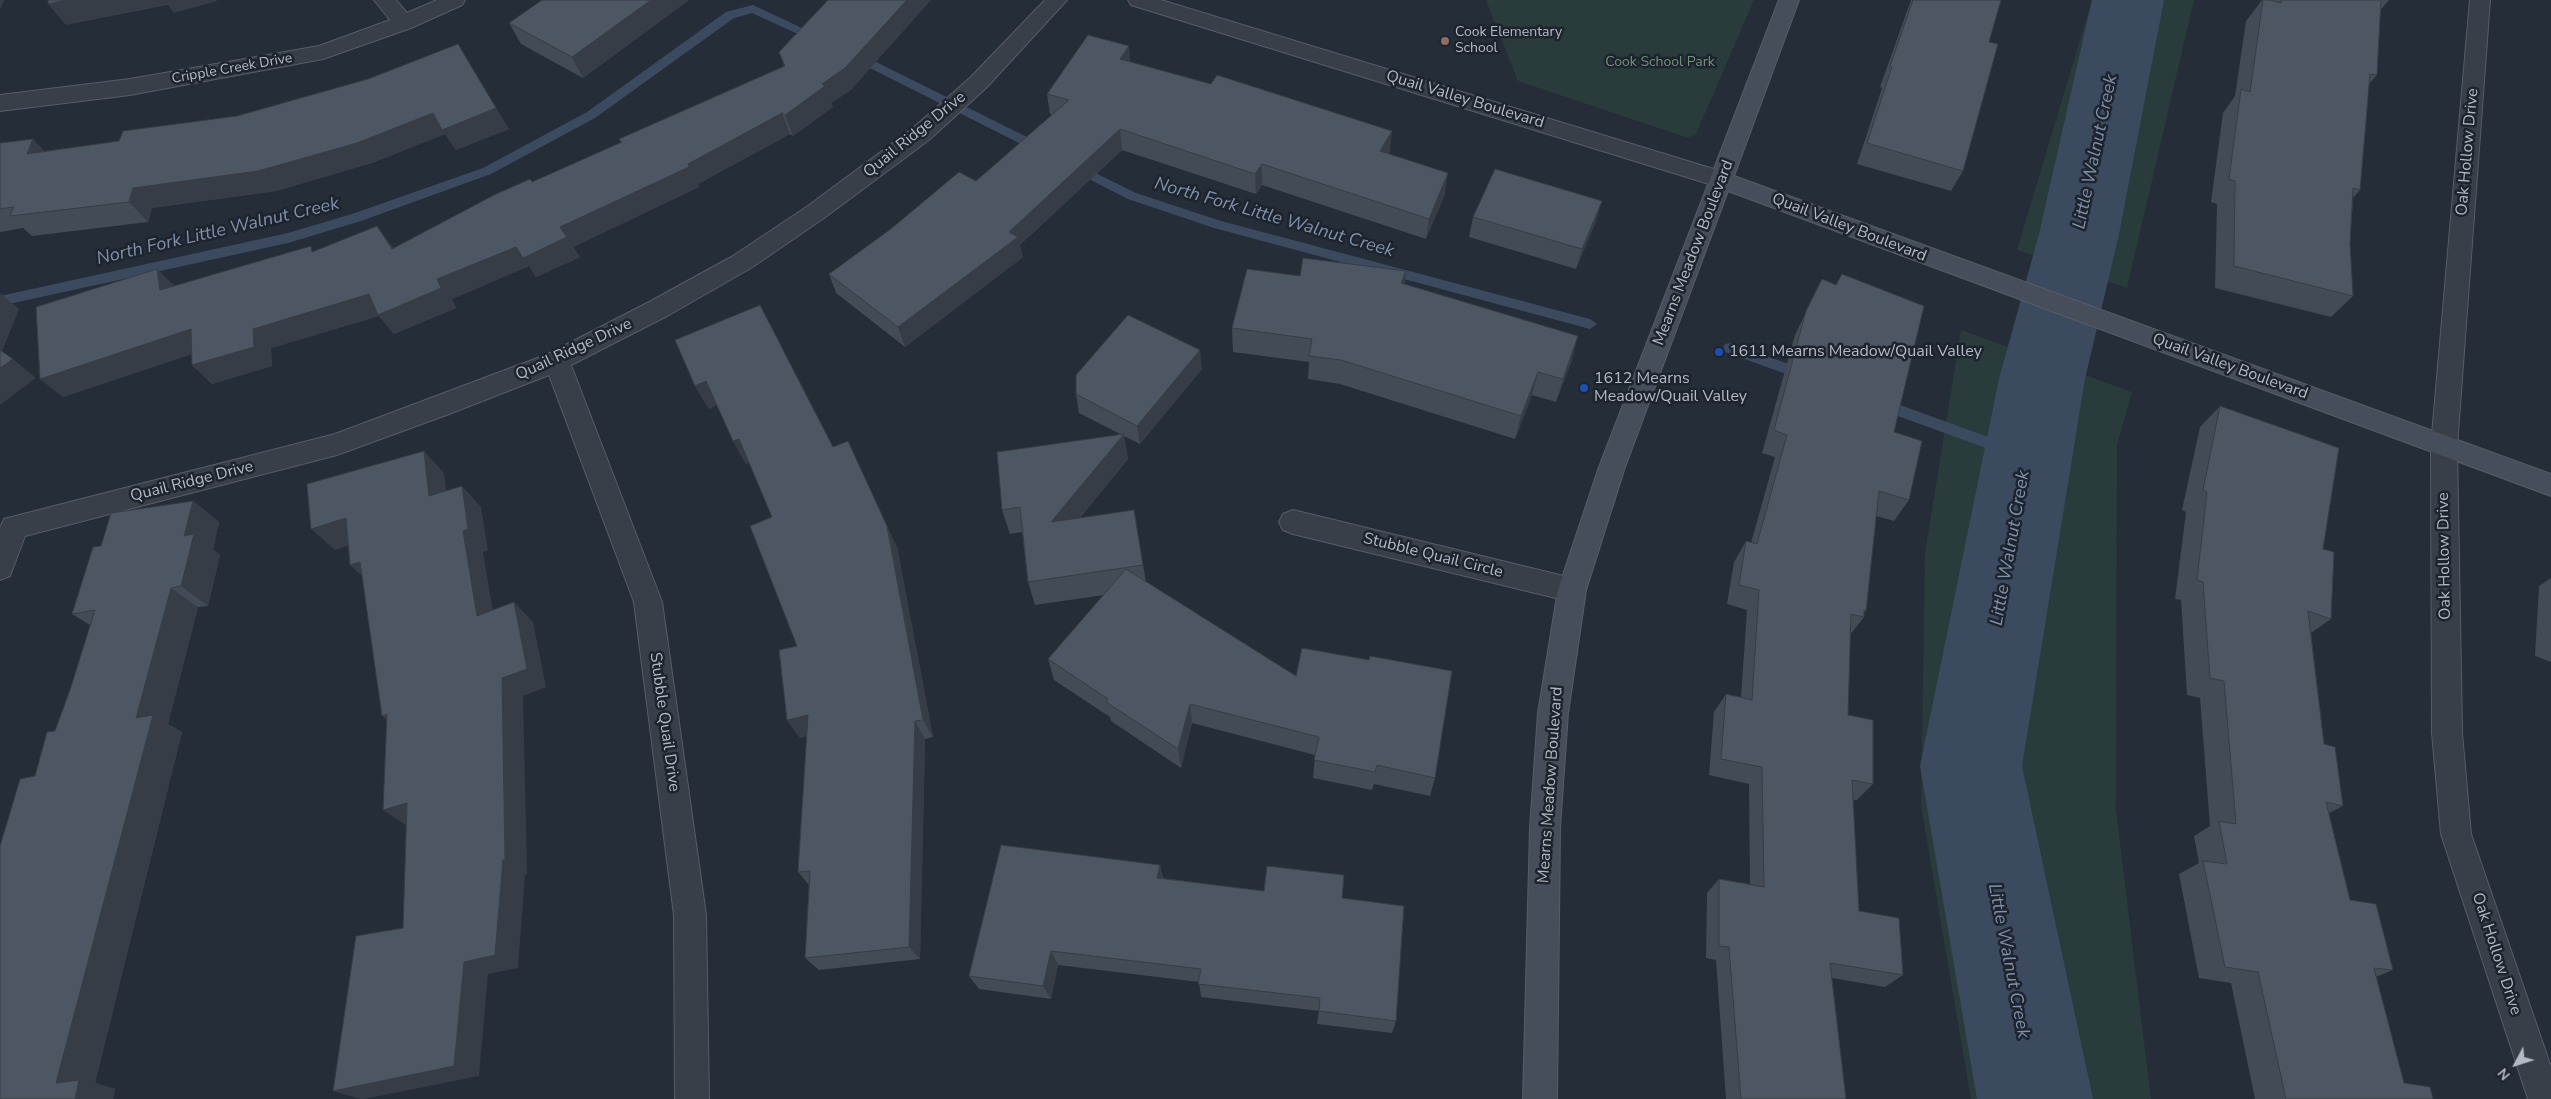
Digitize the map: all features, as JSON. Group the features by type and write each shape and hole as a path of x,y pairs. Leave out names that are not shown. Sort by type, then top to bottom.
{"street":[{"path":"384,0 404,24"},
{"name":"Cripple Creek Drive","path":"0,103 234,70 323,52 404,24 455,0"},
{"name":"Quail Ridge Drive","path":"0,568 14,527 337,444 440,407 558,361 742,262 855,184 940,117 979,82 1057,0"},
{"name":"Quail Valley Boulevard","path":"1138,0 1722,180 1982,278 2122,327 2551,485"},
{"name":"Mearns Meadow Boulevard","path":"1540,1099 1545,828 1553,713 1572,590 1612,467 1789,0"},
{"name":"Oak Hollow Drive","path":"2480,0 2444,446 2446,733 2456,834 2544,1099"},
{"name":"Stubble Quail Drive","path":"558,361 648,602 690,915 692,1099"},
{"name":"Stubble Quail Circle","path":"1293,522 1572,590"}],"green space":[{"name":"Cook School Park","path":"1486,0 1754,0 1696,134 1688,138 1518,81"},
{"path":"2092,0 2194,0 2127,288 2017,250"},
{"path":"1961,330 2132,392 2117,445 2116,810 2151,1099 1971,1099 1921,806 1925,553"}],"building":[{"path":"48,0 67,0 48,4"},
{"path":"542,0 651,0 572,57 509,23"},
{"path":"828,0 907,0 845,68 822,84 825,86 785,115 782,113 688,164 689,167 560,227 567,237 523,258 516,247 437,279 441,288 378,315 369,294 253,329 254,347 192,365 191,329 40,379 36,307 157,269 160,290 311,246 312,252 377,226 392,249 494,195 530,179 532,182 622,142 619,139 785,66 779,52"},
{"path":"1913,0 2001,0 1989,42 1998,44 1963,171 1867,143 1892,67 1890,66"},
{"path":"2263,0 2281,3 2281,0 2381,0 2377,75 2370,74 2360,190 2353,188 2350,244 2353,296 2234,266 2235,181 2229,179 2241,89 2250,92"},
{"path":"1088,35 1129,46 1120,59 1211,84 1217,75 1392,131 1380,151 1448,173 1429,219 1262,164 1255,174 1120,129 1009,232 1018,237 898,327 829,274 892,228 959,172 976,181 1069,100 1047,94"},
{"path":"458,44 496,108 442,130 433,113 357,143 258,171 133,188 129,202 10,216 14,207 0,209 0,143 33,139 27,154 119,141 123,131 237,116 368,79"},
{"path":"1495,169 1602,201 1582,249 1473,217"},
{"path":"1303,258 1406,271 1401,283 1578,336 1563,379 1538,372 1521,416 1341,360 1309,356 1312,339 1232,328 1247,269 1300,276"},
{"path":"1842,274 1924,306 1894,432 1922,441 1909,500 1879,491 1866,611 1864,610 1864,617 1851,614 1848,715 1873,720 1873,784 1852,780 1859,911 1899,918 1903,975 1830,963 1846,1099 1741,1099 1729,947 1719,946 1719,879 1764,887 1762,767 1721,759 1726,694 1752,700 1759,590 1739,585 1746,541 1757,544 1787,435 1774,430 1806,311 1822,279 1836,285"},
{"path":"760,305 833,447 848,441 887,526 923,720 915,721 909,947 805,958 810,871 798,872 808,715 787,720 779,650 797,646 750,526 772,517 739,439 733,441 706,381 695,386 675,340"},
{"path":"1128,315 1200,350 1137,426 1076,394 1076,375"},
{"path":"0,350 13,359 0,368"},
{"path":"2220,406 2339,448 2323,549 2334,552 2331,619 2308,611 2324,744 2335,747 2343,806 2326,802 2350,900 2376,904 2393,970 2374,968 2404,1083 2430,1087 2433,1099 2286,1099 2258,972 2225,967 2203,861 2227,864 2219,821 2236,824 2224,681 2210,678 2203,582 2197,580 2207,492 2203,490"},
{"path":"1124,434 1051,522 1134,510 1143,565 1028,582 1020,507 1002,510 997,452"},
{"path":"424,451 429,496 462,486 468,529 463,531 477,616 514,602 527,669 502,678 505,859 503,860 495,955 464,962 454,1066 333,1091 356,936 403,928 407,803 383,810 387,714 382,716 360,562 350,565 346,518 311,529 307,484"},
{"path":"193,501 184,536 194,534 181,586 171,588 136,718 153,715 56,1083 79,1080 75,1099 0,1099 0,846 20,779 35,776 47,732 55,731 95,610 72,614 93,547 101,546 111,513"},
{"path":"1126,569 1296,676 1302,648 1369,660 1370,656 1452,671 1435,778 1377,765 1375,772 1314,760 1319,737 1190,704 1178,749 1106,702 1108,699 1048,659"},
{"path":"1001,845 1160,865 1157,878 1264,891 1267,866 1344,875 1342,898 1404,906 1396,1021 1319,1011 1320,998 1198,984 1201,969 1051,951 1043,986 969,976"}],"waterway":[{"name":"Little Walnut Creek","path":"2035,1099 1971,766 2042,379 2079,234 2128,0"},
{"name":"North Fork Little Walnut Creek","path":"0,301 288,238 356,218 487,171 591,115 730,15 753,9 817,38"},
{"name":"North Fork Little Walnut Creek","path":"856,56 1041,149"},
{"name":"North Fork Little Walnut Creek","path":"1077,168 1132,196 1219,225 1590,324"},
{"name":"North Fork Little Walnut Creek","path":"1730,348 1803,375"},
{"name":"North Fork Little Walnut Creek","path":"1881,404 2027,457"}],"place":[{"name":"Cook Elementary School","path":"1445,41"},
{"name":"1611 Mearns Meadow/Quail Valley","path":"1719,352"},
{"name":"1612 Mearns Meadow/Quail Valley","path":"1584,388"}]}
